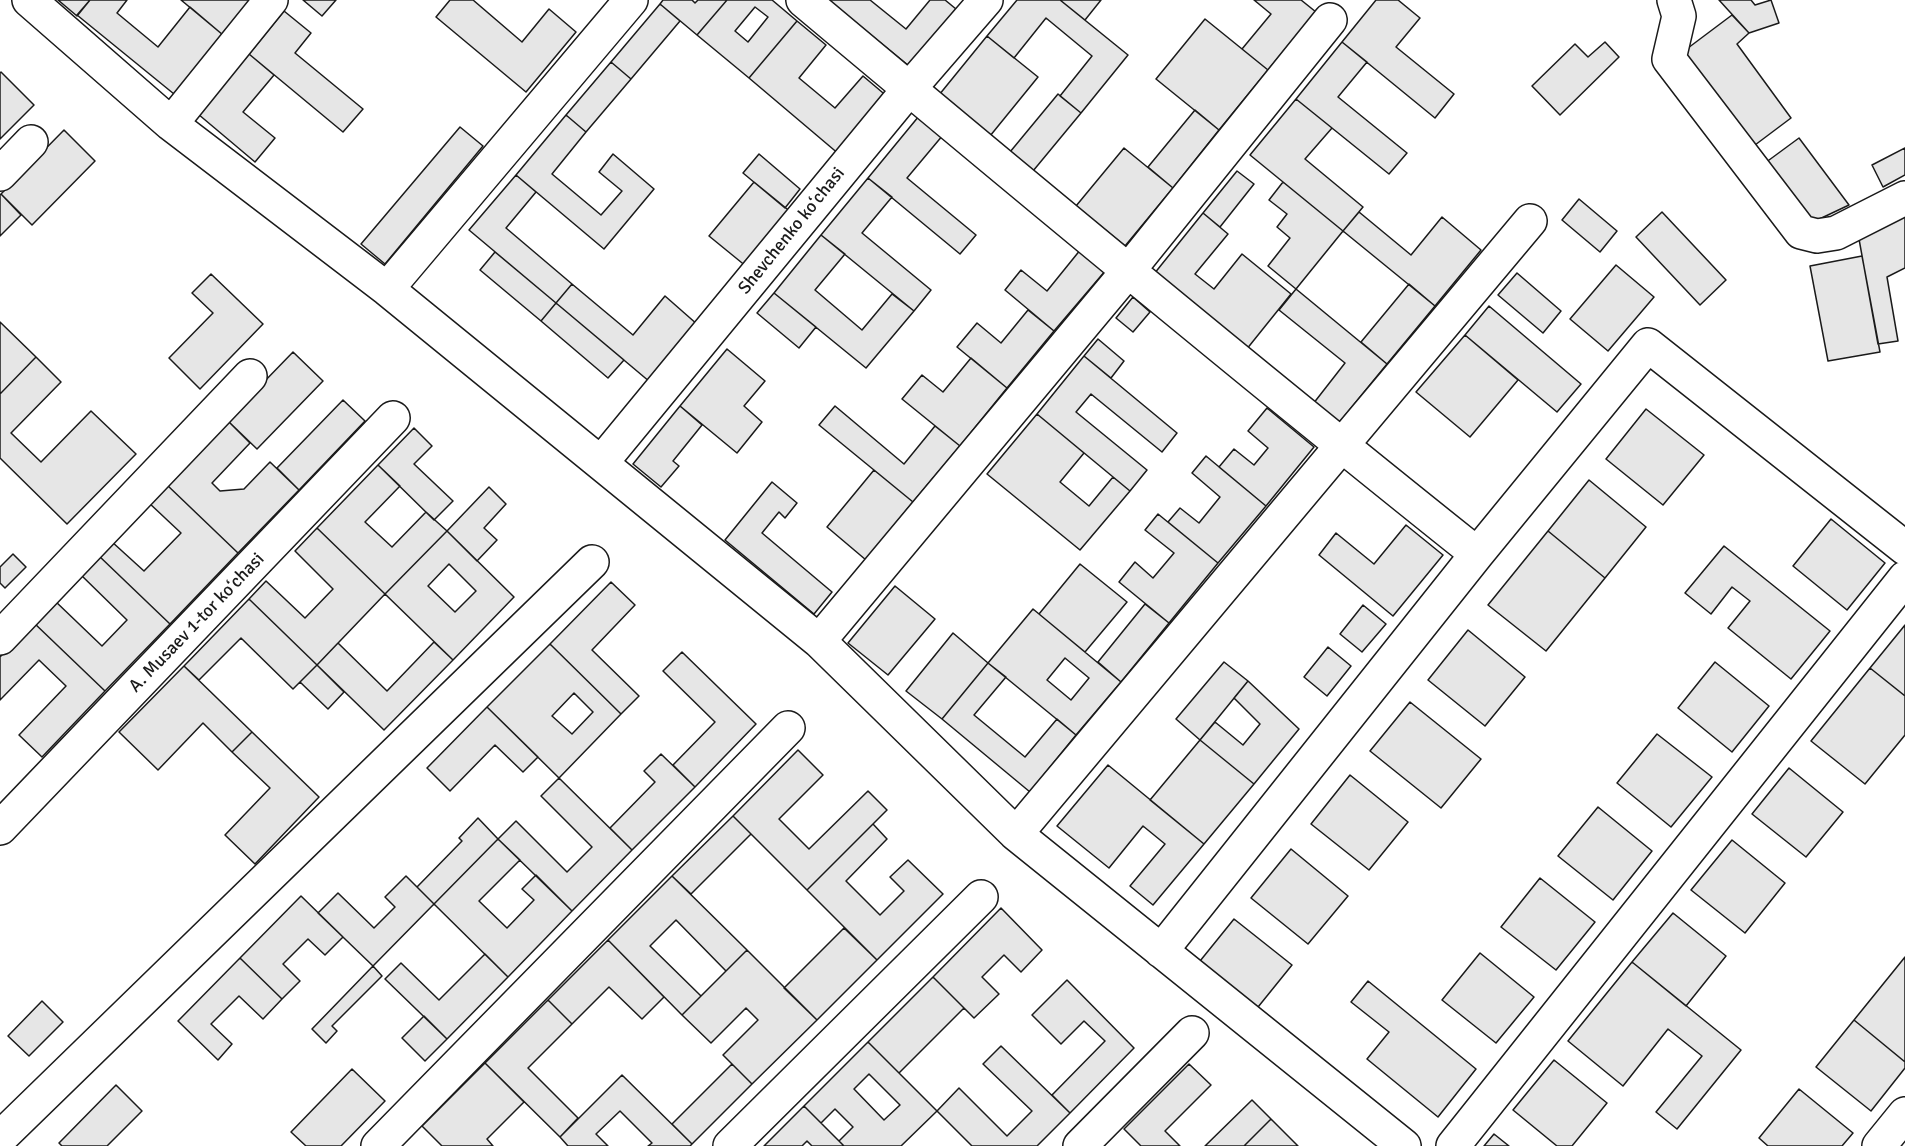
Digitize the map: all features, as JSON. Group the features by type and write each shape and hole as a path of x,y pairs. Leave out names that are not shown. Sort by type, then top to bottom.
{"street":[{"path":"29,0 171,123 387,289 819,641 1016,834 1404,1146"},
{"path":"171,123 271,0"},
{"path":"387,289 631,0"},
{"path":"803,0 1128,271 1477,554"},
{"name":"Shevchenko koʻchasi","path":"601,463 909,89 986,0"},
{"path":"1674,0 1679,16 1669,59 1801,232 1817,236 1836,233 1905,198"},
{"path":"819,641 1128,271 1330,20"},
{"path":"0,174 31,142"},
{"path":"1016,834 1530,221"},
{"path":"1161,951 1477,554 1648,345 1905,548"},
{"path":"0,638 250,376"},
{"name":"A. Musaev 1-tor koʻchasi","path":"0,828 393,418"},
{"path":"0,1138 592,562"},
{"path":"1453,1146 1905,578"},
{"path":"378,1146 788,728"},
{"path":"730,1146 981,897"},
{"path":"1080,1146 1192,1034"},
{"path":"1879,1146 1905,1114"}],"building":[{"path":"58,0 90,0 77,16"},
{"path":"90,0 127,0 117,13 158,47 190,7 223,35 174,94 77,15"},
{"path":"181,0 251,0 223,35"},
{"path":"303,0 336,0 322,16"},
{"path":"450,0 473,0 522,42 549,9 576,32 526,92 436,17"},
{"path":"663,0 692,0 695,3 698,0 727,0 697,35 660,4"},
{"path":"727,0 772,0 797,21 749,78 697,35","holes":["755,7 768,17 748,42 735,31"]},
{"path":"828,0 870,0 906,29 930,0 945,0 956,9 909,66"},
{"path":"1017,0 1060,0 1128,55 1081,113 1060,96 1092,56 1046,18 1014,58 987,36"},
{"path":"1060,0 1101,0 1085,20"},
{"path":"1254,0 1301,0 1316,12 1268,70 1242,49 1271,14"},
{"path":"1376,0 1398,0 1420,18 1396,47 1454,94 1435,118 1342,42"},
{"path":"1719,0 1751,0 1755,5 1771,0 1779,23 1749,33"},
{"path":"660,4 680,21 631,79 611,62"},
{"path":"284,11 311,33 295,53 363,109 343,132 249,54"},
{"path":"1732,15 1749,33 1737,44 1791,118 1751,148 1680,54"},
{"path":"1205,19 1268,70 1219,130 1156,79"},
{"path":"797,21 826,45 799,78 835,108 863,76 889,98 840,155 749,78"},
{"path":"987,36 1038,77 990,136 939,95"},
{"path":"1342,42 1367,62 1338,97 1407,153 1389,174 1296,99"},
{"path":"1605,42 1619,57 1560,115 1532,86 1575,44 1588,57"},
{"path":"249,54 274,75 243,112 275,138 255,162 198,114"},
{"path":"611,62 631,79 586,132 566,115"},
{"path":"0,73 34,105 0,139"},
{"path":"1058,94 1081,113 1033,171 1010,152"},
{"path":"1296,99 1332,128 1305,159 1363,207 1343,231 1250,155"},
{"path":"1195,110 1219,130 1173,188 1148,167"},
{"path":"566,115 586,132 552,174 601,215 622,191 599,172 613,154 654,189 604,249 516,175"},
{"path":"919,116 943,135 907,178 976,235 960,254 868,178"},
{"path":"460,127 483,146 385,264 361,244"},
{"path":"64,130 95,161 32,225 1,194"},
{"path":"1799,138 1849,205 1811,223 1765,163"},
{"path":"1124,148 1173,188 1125,246 1076,206"},
{"path":"1905,148 1905,175 1883,187 1872,165"},
{"path":"759,154 800,189 785,208 743,173"},
{"path":"1237,171 1254,184 1220,227 1203,213"},
{"path":"516,175 536,192 506,228 572,284 556,303 469,230"},
{"path":"868,178 892,197 862,233 931,290 914,311 821,235"},
{"path":"754,182 792,213 747,267 709,236"},
{"path":"1283,182 1343,231 1296,289 1268,266 1290,238 1277,227 1287,214 1269,200"},
{"path":"0,195 21,215 0,236"},
{"path":"1579,199 1617,231 1600,252 1562,220"},
{"path":"1359,212 1411,255 1442,217 1481,250 1435,306 1343,231"},
{"path":"1662,212 1726,280 1700,305 1636,237"},
{"path":"1203,213 1228,234 1195,274 1214,289 1242,254 1291,294 1246,350 1154,274"},
{"path":"1905,216 1905,268 1887,277 1898,341 1878,344 1859,239"},
{"path":"821,235 845,254 815,290 862,330 892,294 914,311 866,368 774,293"},
{"path":"1081,249 1106,270 1054,331 1005,290 1021,270 1047,291"},
{"path":"495,252 556,303 541,321 480,270"},
{"path":"1862,256 1880,352 1828,361 1810,266"},
{"path":"1616,265 1654,297 1608,351 1570,319"},
{"path":"1517,273 1561,311 1543,333 1498,295"},
{"path":"211,274 263,324 200,389 169,358 213,313 192,293"},
{"path":"572,284 633,335 665,296 698,325 650,382 556,303"},
{"path":"1409,284 1435,306 1387,364 1361,342"},
{"path":"1296,289 1387,364 1338,424 1313,404 1345,363 1279,310"},
{"path":"774,293 816,327 799,348 757,313"},
{"path":"1133,297 1150,312 1133,332 1116,318"},
{"path":"556,303 624,360 608,378 541,321"},
{"path":"1489,306 1581,384 1557,412 1465,335"},
{"path":"1028,310 1054,331 1007,388 957,347 977,323 1001,343"},
{"path":"0,322 36,357 0,394"},
{"path":"1465,335 1518,380 1470,437 1416,392"},
{"path":"1098,339 1124,361 1111,378 1084,356"},
{"path":"727,349 765,381 744,406 762,422 737,453 680,406"},
{"path":"293,352 323,381 257,449 227,420"},
{"path":"1084,356 1177,433 1162,452 1091,394 1076,412 1147,470 1130,491 1037,414"},
{"path":"36,357 61,382 11,433 41,462 91,411 136,454 67,524 0,458 0,394"},
{"path":"971,358 1007,388 960,446 902,399 922,375 943,392"},
{"path":"343,400 365,421 299,490 277,468"},
{"path":"680,406 702,425 673,461 679,466 661,487 633,464"},
{"path":"835,406 904,464 935,426 960,446 913,502 819,425"},
{"path":"1267,408 1314,447 1266,506 1219,467 1234,449 1254,465 1268,448 1248,431"},
{"path":"1646,409 1704,455 1663,505 1606,459"},
{"path":"1037,414 1084,453 1060,482 1089,506 1113,477 1130,491 1080,550 987,474"},
{"path":"227,420 250,443 212,483 220,491 244,489 270,462 299,490 238,553 166,484"},
{"path":"414,428 432,446 414,464 453,501 434,520 378,465"},
{"path":"1206,456 1266,506 1218,563 1168,522 1180,508 1199,523 1220,497 1192,473"},
{"path":"378,465 400,486 365,522 392,547 426,512 447,531 385,594 317,528"},
{"path":"874,470 913,502 866,560 827,527"},
{"path":"1589,480 1646,527 1605,578 1548,531"},
{"path":"772,482 797,503 785,518 779,512 762,533 832,592 814,614 725,540"},
{"path":"166,484 238,553 170,624 98,555 111,541 144,571 181,533 148,502"},
{"path":"489,487 506,504 484,528 497,540 477,561 447,531"},
{"path":"1158,514 1218,563 1169,623 1119,582 1135,562 1153,578 1174,553 1145,530"},
{"path":"1831,519 1885,563 1847,610 1793,566"},
{"path":"1406,525 1443,555 1393,616 1319,555 1336,533 1374,564"},
{"path":"317,528 385,594 317,665 249,599 266,581 305,618 333,589 295,551"},
{"path":"447,531 514,597 453,660 385,594","holes":["449,564 476,591 455,612 428,586"]},
{"path":"1548,531 1605,578 1546,651 1488,605"},
{"path":"1724,546 1830,631 1791,679 1728,628 1750,601 1732,587 1711,614 1685,593"},
{"path":"13,554 26,567 5,588 0,583 0,567"},
{"path":"98,555 170,624 105,691 33,622 54,600 102,646 127,620 80,574"},
{"path":"1080,564 1127,602 1085,652 1039,614"},
{"path":"611,582 635,605 592,650 639,696 621,714 550,644"},
{"path":"895,586 935,619 888,675 848,643"},
{"path":"249,599 317,665 293,689 241,638 199,680 184,666"},
{"path":"1145,604 1169,623 1121,682 1098,662"},
{"path":"1363,605 1386,624 1362,652 1340,634"},
{"path":"1033,609 1121,682 1076,735 988,663","holes":["1065,658 1089,678 1071,700 1047,680"]},
{"path":"33,622 105,691 42,757 19,735 66,686 39,660 0,700 0,657"},
{"path":"1905,625 1905,696 1870,668"},
{"path":"1468,630 1525,677 1485,726 1428,680"},
{"path":"953,633 988,663 942,719 906,691"},
{"path":"434,642 453,660 384,730 317,665 338,643 387,691"},
{"path":"550,644 621,714 559,778 487,707","holes":["574,693 593,712 572,734 552,716"]},
{"path":"1328,647 1351,666 1327,696 1304,677"},
{"path":"682,652 756,724 695,787 673,765 715,722 663,671"},
{"path":"1224,662 1248,681 1200,740 1176,719"},
{"path":"1715,662 1769,706 1732,752 1678,708"},
{"path":"988,663 1006,677 974,715 1025,757 1057,719 1076,735 1030,792 942,719"},
{"path":"317,665 344,692 328,709 300,682"},
{"path":"184,666 252,732 232,752 203,723 158,770 119,732"},
{"path":"1870,668 1905,696 1905,735 1865,784 1811,741"},
{"path":"1248,681 1299,729 1254,784 1200,740 1215,722 1243,745 1260,724 1234,698"},
{"path":"1410,702 1481,759 1441,808 1370,751"},
{"path":"487,707 538,757 523,772 495,745 450,791 427,768"},
{"path":"252,732 319,797 255,864 225,835 270,788 232,752"},
{"path":"1657,734 1712,777 1671,827 1617,783"},
{"path":"1200,740 1254,784 1204,844 1150,800"},
{"path":"798,750 823,775 779,819 809,849 868,791 887,810 807,890 733,816"},
{"path":"661,754 695,787 632,850 610,828 655,782 644,771"},
{"path":"1108,765 1204,844 1153,905 1130,886 1165,844 1143,826 1109,868 1057,826"},
{"path":"1789,768 1843,812 1806,857 1752,814"},
{"path":"1350,775 1408,822 1369,870 1311,824"},
{"path":"559,778 632,850 572,911 498,839 516,821 567,872 592,847 541,796"},
{"path":"1598,807 1652,851 1613,900 1558,856"},
{"path":"733,816 751,834 691,894 672,876"},
{"path":"478,818 498,839 434,904 417,887 462,841 459,838"},
{"path":"873,824 887,839 846,881 880,915 904,891 890,877 908,860 943,894 877,960 807,890"},
{"path":"498,839 520,860 479,901 507,928 534,900 522,889 536,875 572,911 508,977 434,904"},
{"path":"1732,840 1785,883 1745,933 1691,890"},
{"path":"1291,849 1348,896 1308,944 1251,898"},
{"path":"406,876 434,904 373,966 318,913 338,893 374,928 395,907 385,897"},
{"path":"672,876 747,950 726,971 676,920 650,946 701,996 682,1015 608,940"},
{"path":"1540,878 1595,922 1556,970 1501,927"},
{"path":"301,896 343,937 325,955 308,939 283,964 300,981 282,999 240,958"},
{"path":"1001,908 1042,950 1021,972 1004,955 982,977 999,994 974,1018 933,977"},
{"path":"1673,913 1726,956 1686,1006 1632,962"},
{"path":"1234,919 1292,965 1254,1012 1196,966"},
{"path":"844,928 877,960 817,1020 784,988"},
{"path":"608,940 664,997 642,1019 609,987 572,1024 548,1000"},
{"path":"747,950 817,1020 752,1084 723,1055 758,1020 746,1008 711,1043 682,1015"},
{"path":"1480,953 1534,997 1496,1043 1442,1000"},
{"path":"485,954 508,977 447,1039 385,979 401,963 439,1000"},
{"path":"1905,957 1905,1062 1854,1020"},
{"path":"240,958 282,999 263,1019 239,996 211,1024 232,1044 218,1060 178,1021"},
{"path":"1632,962 1741,1050 1677,1129 1656,1112 1702,1056 1668,1029 1623,1086 1568,1041"},
{"path":"373,966 382,976 332,1026 337,1031 326,1043 312,1029"},
{"path":"933,977 964,1008 899,1073 868,1042"},
{"path":"1067,980 1134,1048 1070,1113 1052,1095 1105,1041 1084,1021 1061,1044 1032,1015"},
{"path":"1368,981 1476,1069 1438,1117 1367,1059 1389,1032 1351,1002"},
{"path":"548,1000 572,1024 528,1068 578,1118 560,1137 485,1063"},
{"path":"42,1001 63,1022 29,1056 8,1036"},
{"path":"424,1016 447,1039 425,1061 402,1038"},
{"path":"1854,1020 1905,1062 1905,1068 1871,1111 1816,1067"},
{"path":"868,1042 937,1111 901,1146 844,1146 839,1141 853,1127 835,1109 821,1123 804,1106","holes":["869,1074 900,1105 884,1120 854,1089"]},
{"path":"1001,1046 1070,1113 1037,1146 972,1146 937,1111 959,1088 1007,1136 1032,1111 983,1064"},
{"path":"1554,1060 1607,1103 1572,1146 1557,1146 1513,1110"},
{"path":"485,1063 524,1102 487,1139 493,1146 442,1146 422,1126"},
{"path":"732,1064 752,1084 692,1144 672,1124"},
{"path":"1189,1064 1211,1085 1165,1131 1180,1146 1141,1146 1124,1129"},
{"path":"352,1069 385,1101 341,1146 306,1146 291,1132"},
{"path":"622,1075 692,1144 690,1146 648,1146 652,1143 620,1111 596,1134 608,1146 568,1146 560,1137"},
{"path":"116,1085 142,1111 107,1146 62,1146 59,1143"},
{"path":"1799,1089 1853,1133 1842,1146 1768,1146 1759,1138"},
{"path":"1252,1100 1271,1119 1244,1146 1205,1146"},
{"path":"804,1106 844,1146 812,1146 807,1141 802,1146 764,1146"},
{"path":"1271,1119 1298,1146 1244,1146"},
{"path":"1494,1134 1509,1146 1484,1146"}]}
